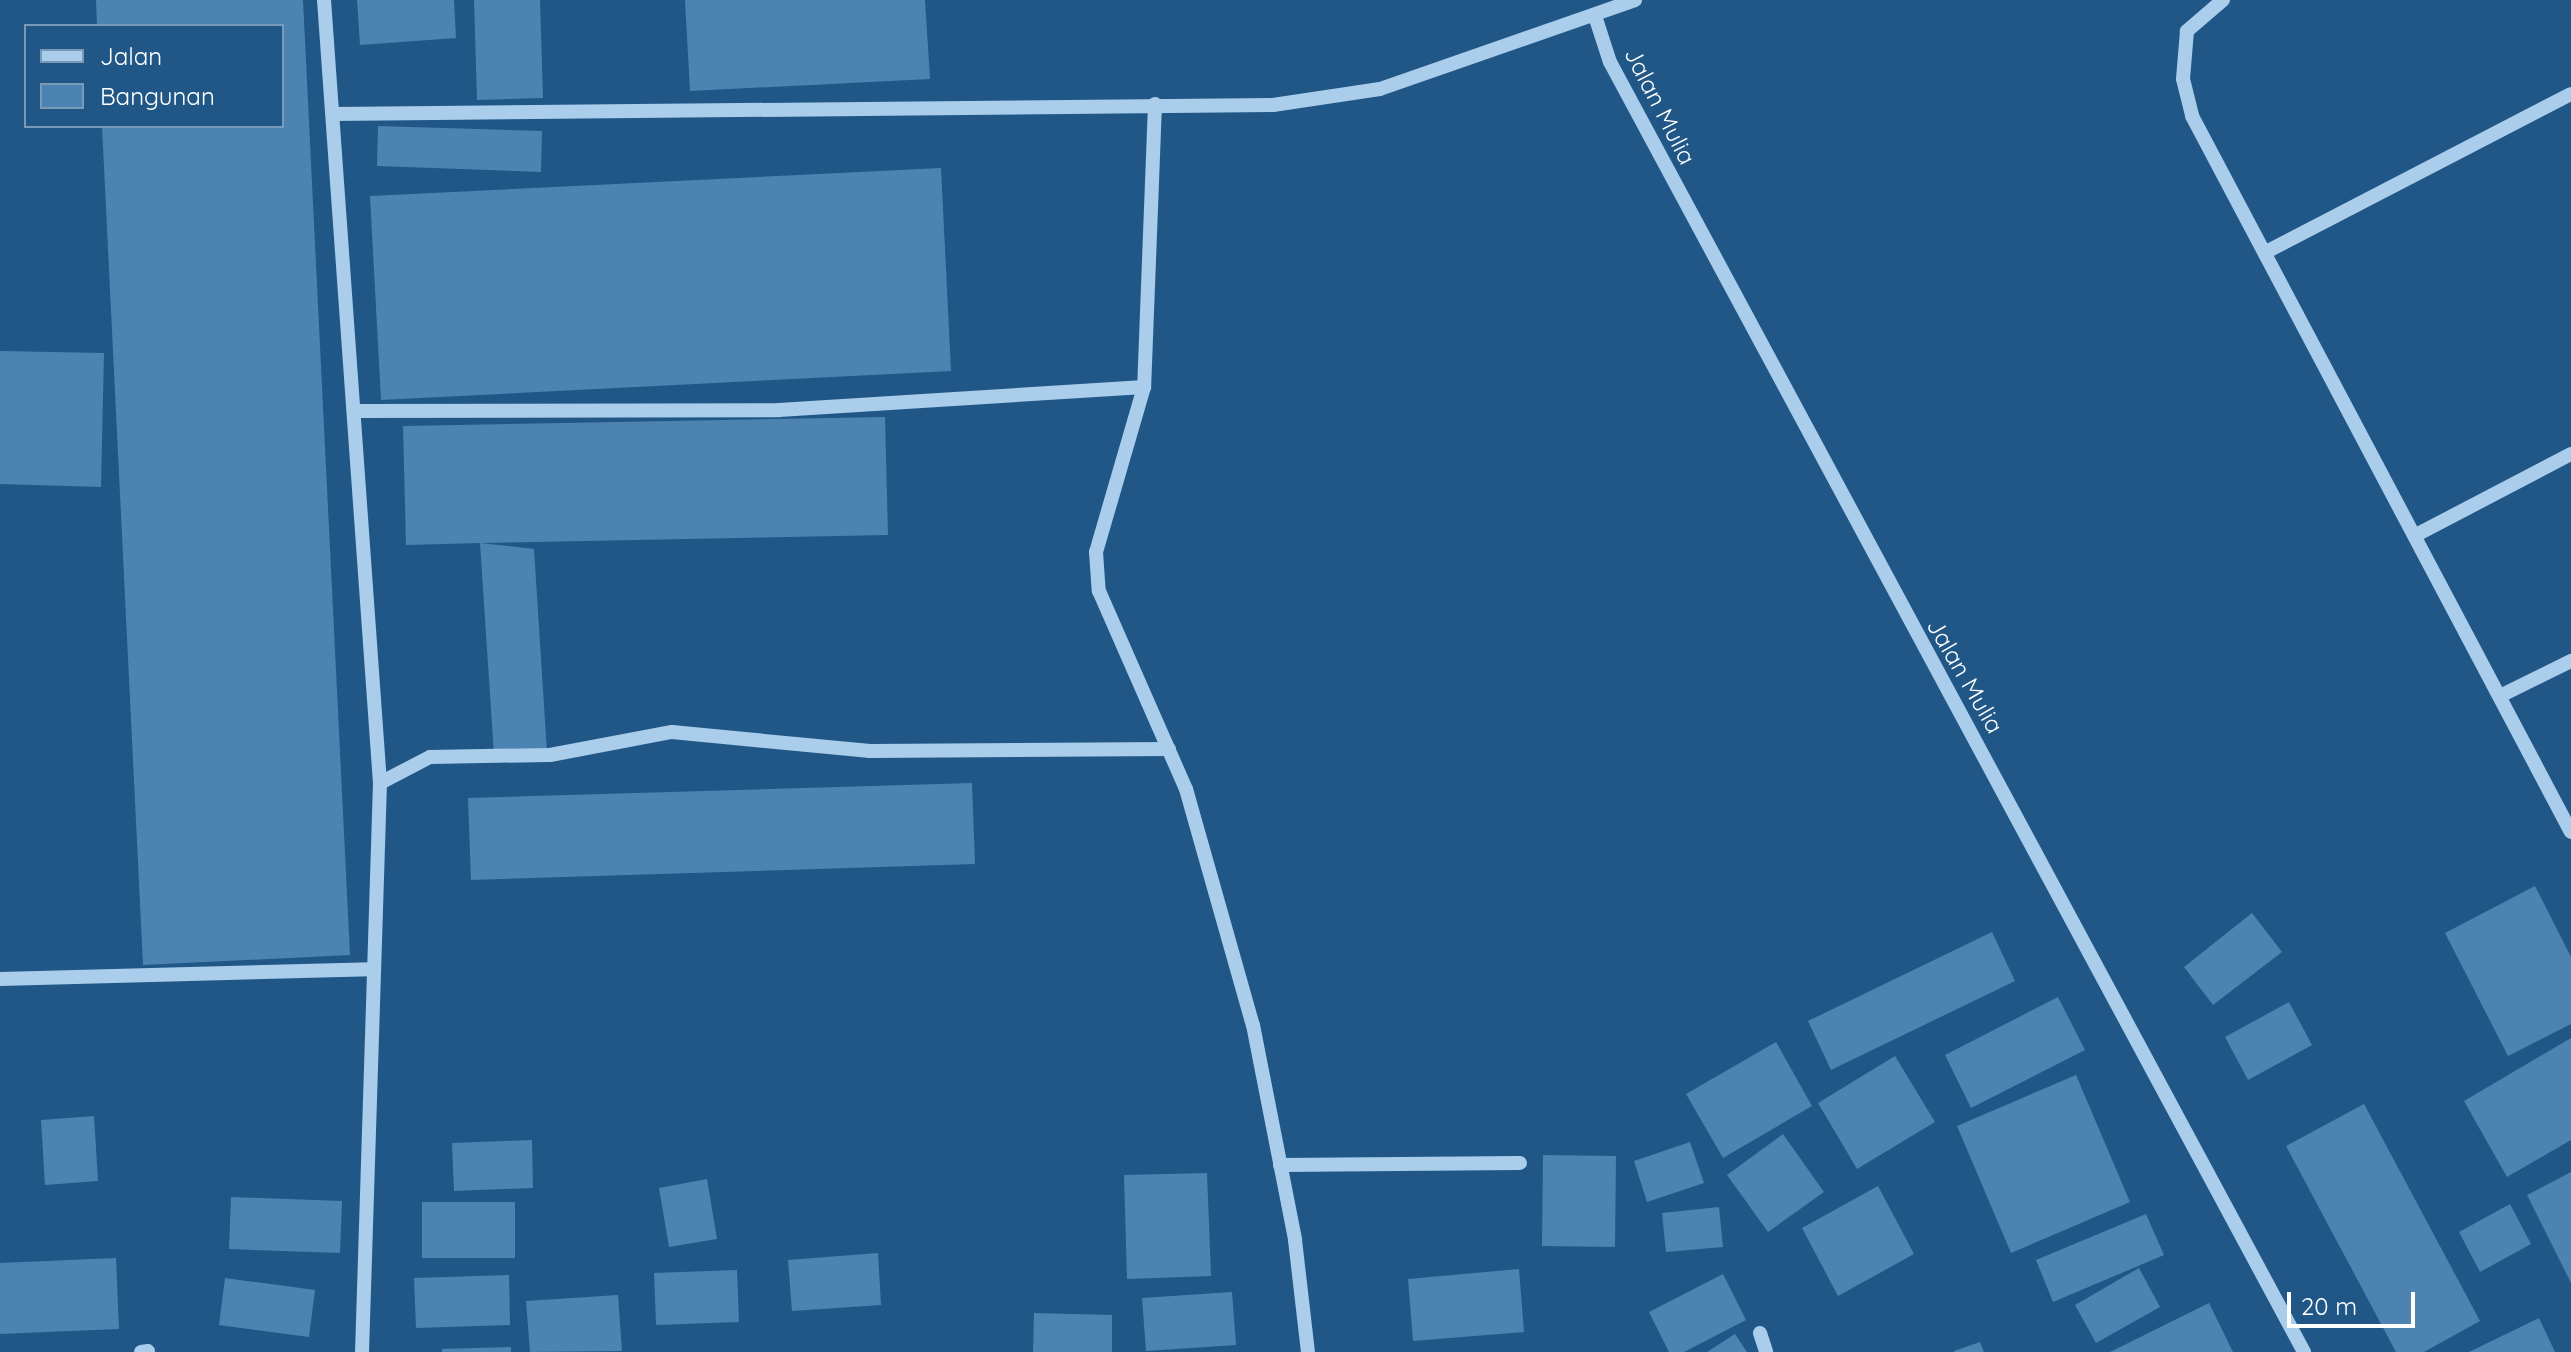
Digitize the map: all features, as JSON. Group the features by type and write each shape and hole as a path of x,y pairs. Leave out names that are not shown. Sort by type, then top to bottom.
{"street":[{"path":"324,0 356,411 380,783 371,969 362,1352"},
{"path":"333,114 589,117 1155,104 1273,105 1380,89 1596,19 1635,0"},
{"path":"2223,0 2187,31 2183,79 2192,116 2504,694 2571,832"},
{"name":"Jalan Mulia","path":"1596,19 1610,62 2304,1352"},
{"path":"2266,252 2571,94"},
{"path":"1155,104 1144,387 1096,552 1109,624 1169,749 1253,1025 1280,1165 1308,1352"},
{"path":"356,411 779,410 1144,387"},
{"path":"2416,535 2571,454"},
{"path":"2504,694 2571,661"},
{"path":"380,783 430,757 550,755 672,732 870,751 1169,749"},
{"path":"0,979 371,969"},
{"path":"1280,1165 1520,1163"},
{"path":"1760,1333 1766,1352"},
{"path":"141,1352 148,1351"}],"building":[{"path":"96,0 303,0 350,955 143,965 102,128 284,128 284,24 97,24"},
{"path":"357,0 454,0 456,38 360,45"},
{"path":"474,0 540,0 543,98 477,100"},
{"path":"685,0 925,0 930,79 690,91"},
{"path":"378,126 542,131 541,172 377,166"},
{"path":"941,168 951,371 381,400 370,196"},
{"path":"0,351 104,353 101,487 0,484"},
{"path":"885,417 888,535 406,545 403,426"},
{"path":"480,543 534,549 547,752 494,755"},
{"path":"972,783 975,864 471,880 468,798"},
{"path":"2535,886 2571,957 2571,1024 2508,1056 2445,933"},
{"path":"2252,913 2282,952 2213,1005 2184,967"},
{"path":"1992,932 2015,981 1831,1070 1808,1021"},
{"path":"2058,997 2085,1050 1971,1108 1945,1055"},
{"path":"2289,1002 2312,1045 2248,1080 2225,1037"},
{"path":"2571,1038 2571,1140 2507,1177 2464,1101"},
{"path":"1776,1042 1812,1106 1723,1158 1686,1094"},
{"path":"1895,1056 1935,1122 1857,1169 1818,1103"},
{"path":"2076,1075 2130,1202 2011,1253 1957,1126"},
{"path":"2364,1104 2480,1321 2424,1352 2396,1352 2286,1146"},
{"path":"94,1116 98,1181 45,1185 41,1120"},
{"path":"1783,1134 1824,1192 1768,1232 1727,1175"},
{"path":"532,1140 533,1188 454,1191 452,1143"},
{"path":"1690,1142 1704,1183 1647,1202 1634,1161"},
{"path":"1543,1155 1616,1156 1615,1247 1542,1246"},
{"path":"2571,1172 2571,1283 2527,1195"},
{"path":"1207,1173 1211,1276 1127,1279 1124,1175"},
{"path":"707,1179 717,1239 669,1247 659,1188"},
{"path":"1878,1186 1914,1254 1838,1296 1802,1228"},
{"path":"231,1197 342,1201 340,1253 229,1249"},
{"path":"422,1202 515,1202 515,1258 422,1258"},
{"path":"2510,1204 2531,1244 2480,1272 2459,1232"},
{"path":"1719,1207 1723,1247 1666,1252 1662,1213"},
{"path":"2146,1214 2164,1255 2053,1302 2036,1260"},
{"path":"878,1253 881,1305 792,1311 788,1260"},
{"path":"116,1258 119,1329 0,1334 0,1263"},
{"path":"2139,1268 2160,1307 2096,1343 2075,1305"},
{"path":"1519,1269 1524,1332 1413,1341 1408,1279"},
{"path":"737,1270 739,1322 656,1325 654,1273"},
{"path":"1723,1274 1746,1320 1684,1352 1669,1352 1649,1312"},
{"path":"509,1275 510,1325 416,1328 414,1278"},
{"path":"225,1278 315,1290 309,1337 219,1325"},
{"path":"1232,1292 1236,1345 1146,1351 1142,1298"},
{"path":"618,1295 622,1351 530,1352 526,1301"},
{"path":"2209,1303 2233,1352 2110,1352"},
{"path":"1034,1313 1112,1315 1112,1352 1033,1352"},
{"path":"2539,1318 2555,1352 2469,1352"},
{"path":"1735,1334 1747,1352 1707,1352"},
{"path":"1980,1342 1984,1352 1954,1352 1954,1351"},
{"path":"511,1347 511,1352 442,1352 442,1349"}]}
